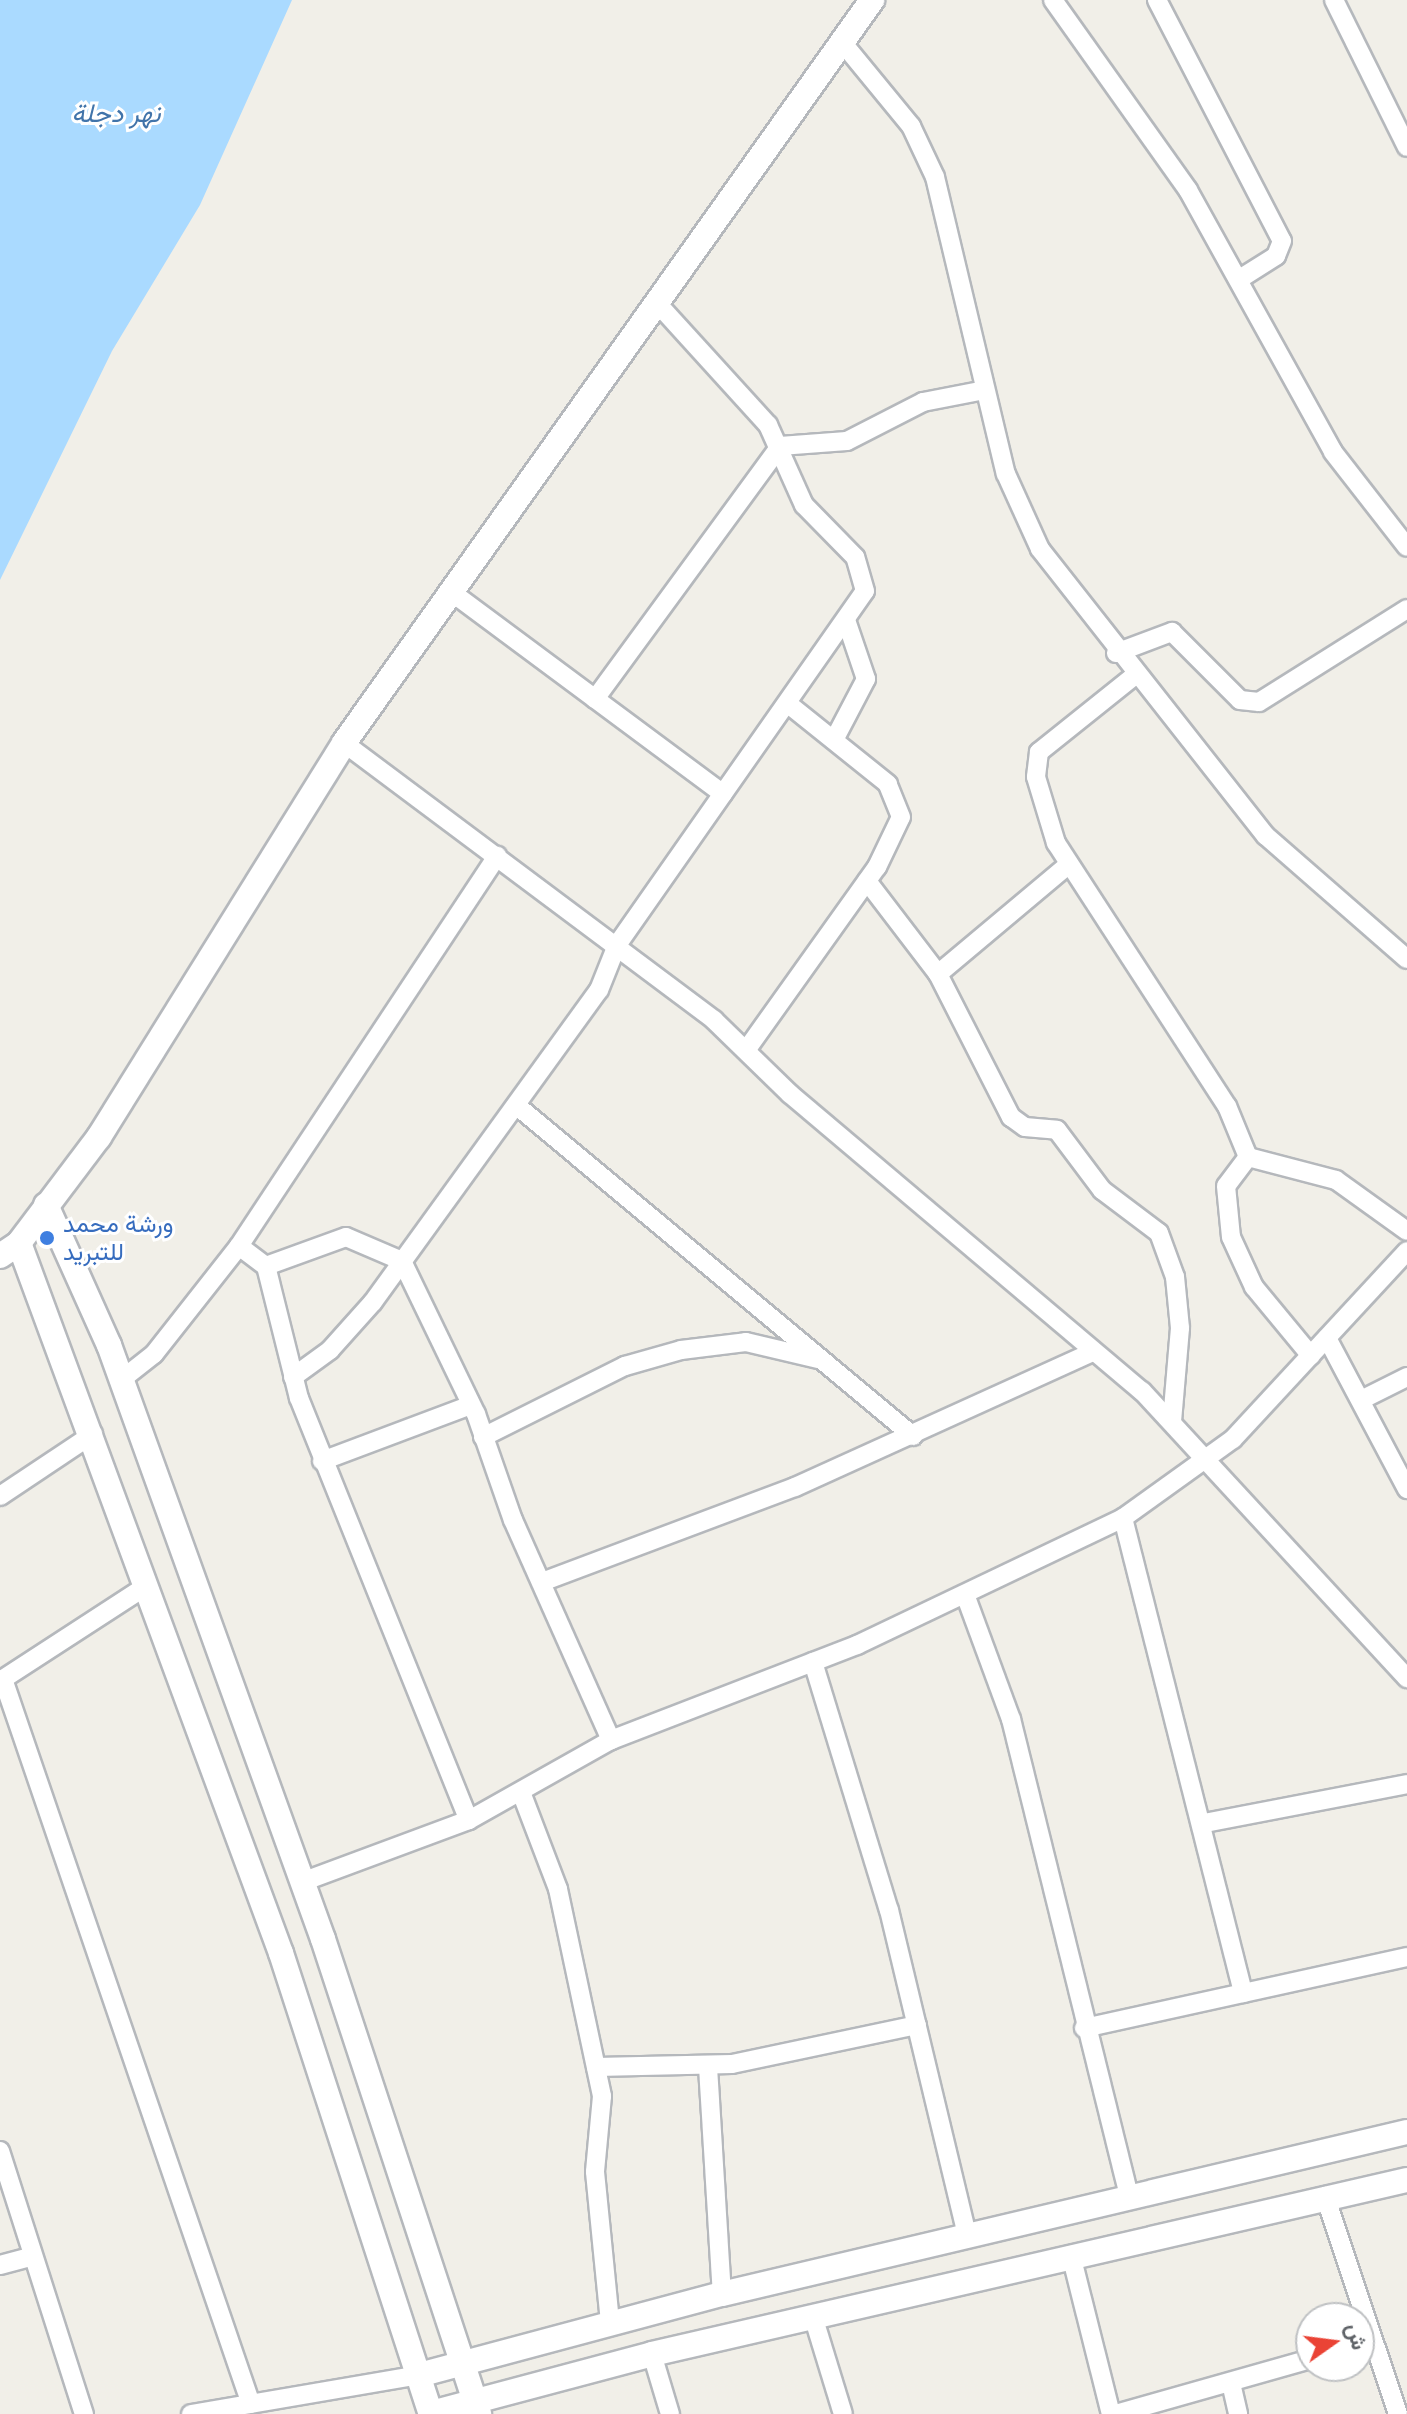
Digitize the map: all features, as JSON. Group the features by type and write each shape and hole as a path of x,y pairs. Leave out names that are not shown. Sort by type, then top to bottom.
{"street":[{"path":"872,0 344,743 99,1137 10,1250 93,1434 148,1585 315,2050 430,2414 477,2408 652,2354 1325,2196 1407,2180"},
{"path":"1053,0 1188,190 1241,278 1333,452 1407,547"},
{"path":"1157,0 1282,241 1276,256 1241,278"},
{"path":"1334,0 1407,147"},
{"path":"842,42 911,126 935,177 985,390 1019,512 1116,653 1266,836 1407,959"},
{"path":"293,1377 356,1324 516,1105 599,990 617,945 865,591 861,566 804,505 780,446 758,411 656,302"},
{"path":"595,699 780,446 847,441 923,402 985,390"},
{"path":"450,591 723,794"},
{"path":"1116,653 1172,632 1240,700 1259,702 1407,609"},
{"path":"834,740 866,679 846,620"},
{"path":"1134,676 1048,739 1036,760 1044,810 1069,864 1227,1106 1248,1157"},
{"path":"747,1049 867,881 898,828 899,805 888,784 787,703"},
{"path":"344,743 617,945 747,1049 1172,1421 1407,1678"},
{"path":"121,1380 154,1354 239,1246 497,856"},
{"path":"938,974 1069,864"},
{"path":"867,881 938,974 1011,1117 1025,1127 1057,1130 1102,1190 1159,1233 1175,1277 1180,1328 1172,1421"},
{"path":"516,1105 913,1436"},
{"path":"1248,1157 1336,1180 1407,1231"},
{"path":"1248,1157 1226,1186 1231,1237 1254,1287 1311,1356"},
{"path":"46,1205 121,1380 302,1882 477,2408"},
{"path":"266,1266 346,1237 402,1261 471,1405 542,1582 611,1740"},
{"path":"239,1246 266,1266 293,1377 322,1461 469,1820"},
{"path":"302,1882 469,1820 611,1740 813,1662 966,1597 1123,1518 1208,1460 1311,1356 1407,1251"},
{"path":"1327,1338 1365,1398 1407,1489"},
{"path":"483,1437 625,1366 681,1350 746,1342 822,1360"},
{"path":"542,1582 913,1436 1092,1352"},
{"path":"1365,1398 1407,1377"},
{"path":"322,1461 471,1405"},
{"path":"0,1496 93,1434"},
{"path":"1123,1518 1205,1823 1243,1993"},
{"path":"148,1585 2,1680 251,2404"},
{"path":"966,1597 1011,1719 1084,2028 1129,2195"},
{"path":"813,1662 917,2025 967,2234"},
{"path":"1205,1823 1407,1784"},
{"path":"521,1792 558,1889 596,2067 602,2123 595,2172 610,2323"},
{"path":"1084,2028 1407,1957"},
{"path":"596,2067 708,2067 917,2025"},
{"path":"708,2067 722,2294"},
{"path":"191,2414 419,2375 722,2294 1129,2195 1407,2132"},
{"path":"0,2151 84,2414"},
{"path":"1325,2196 1355,2302"},
{"path":"1071,2255 1113,2414 1295,2364"},
{"path":"0,2265 33,2256"},
{"path":"813,2316 843,2414"},
{"path":"652,2354 670,2414"},
{"path":"1375,2362 1398,2414"},
{"path":"1231,2383 1238,2414"}],"water":[{"name":"نهر دجلة","path":"0,0 292,0 200,205 112,351 0,580"}],"place":[{"name":"ورشة محمد للتبريد","path":"47,1238"}]}
